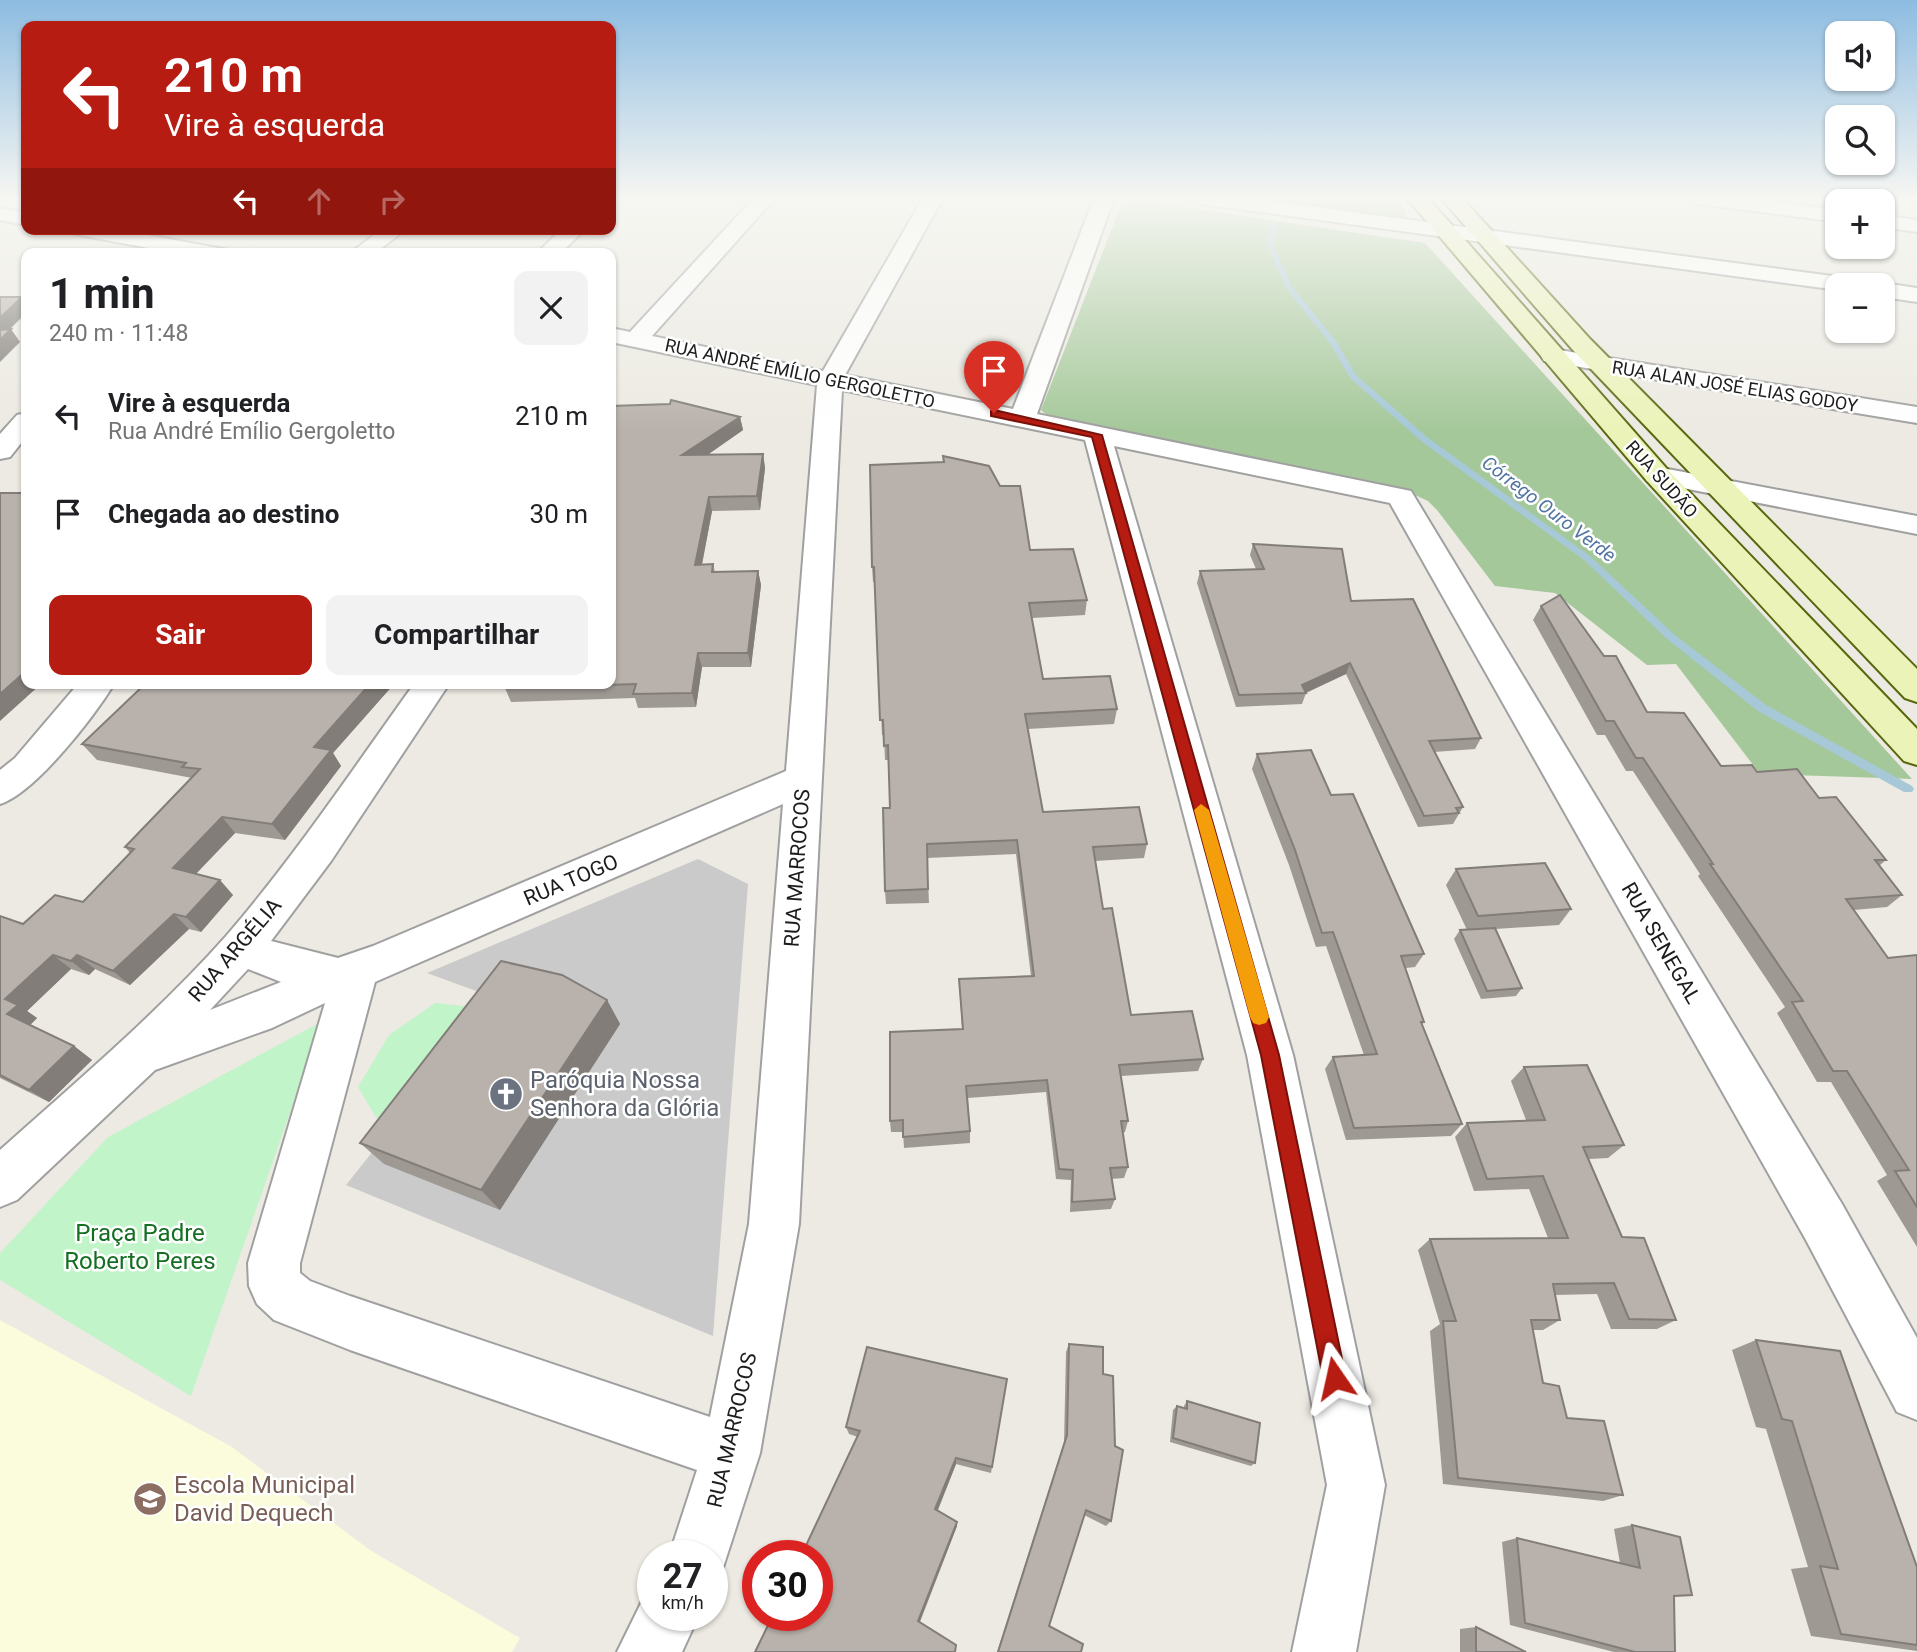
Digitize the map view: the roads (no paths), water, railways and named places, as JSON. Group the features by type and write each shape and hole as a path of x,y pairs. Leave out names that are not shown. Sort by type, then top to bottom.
{"street":[{"path":"623,337 686,275"},
{"name":"RUA MARROCOS","path":"704,1540 731,1453 774,1224 830,380 889,275"},
{"path":"1022,419 1075,275"},
{"name":"RUA SUDÃO","path":"1483,275 1657,475 1917,752"},
{"name":"RUA SUDÃO","path":"1520,275 1601,365 1720,488 1903,664 1917,690"},
{"path":"1772,275 1825,282"},
{"path":"1895,292 1917,295"},
{"name":"RUA ANDRÉ EMÍLIO GERGOLETTO","path":"623,337 1401,497"},
{"name":"RUA ALAN JOSÉ ELIAS GODOY","path":"1553,356 1917,415"},
{"path":"0,451 21,427"},
{"path":"1097,435 1270,1055 1356,1485 1324,1652"},
{"path":"1657,475 1917,525"},
{"name":"RUA SENEGAL","path":"1401,497 1825,1222 1917,1392"},
{"path":"0,790 28,768 93,689"},
{"name":"RUA ARGÉLIA","path":"0,1183 139,1055 241,948 317,850 429,689"},
{"name":"RUA TOGO","path":"139,1055 257,1014 803,779"},
{"path":"241,948 284,965 347,975 274,1263 275,1286 293,1301 350,1323 731,1453"},
{"path":"649,1652 660,1631"}],"waterway":[{"name":"Córrego Ouro Verde","path":"1284,275 1290,288 1334,344 1353,376 1424,439 1587,558 1671,637 1762,708 1908,789"}],"place":[{"name":"Paróquia Nossa Senhora da Glória","path":"506,1094"},
{"name":"Escola Municipal David Dequech","path":"150,1499"}],"park label":[{"name":"Praça Padre Roberto Peres","path":"140,1247"}]}
